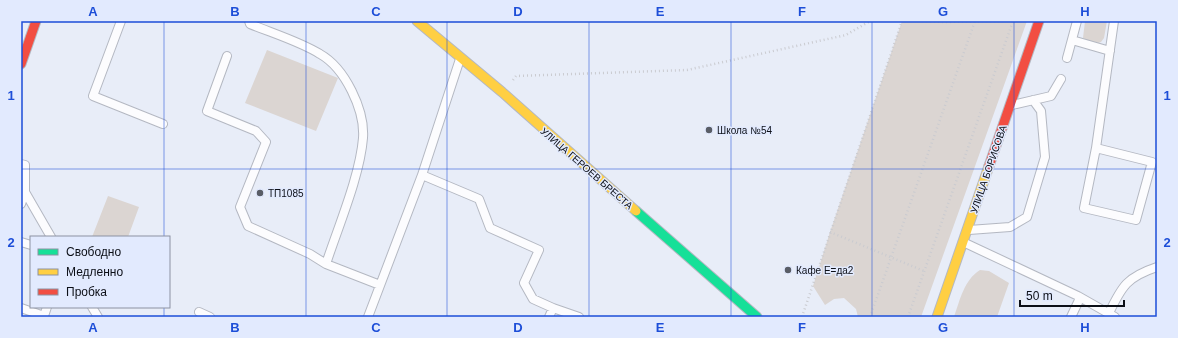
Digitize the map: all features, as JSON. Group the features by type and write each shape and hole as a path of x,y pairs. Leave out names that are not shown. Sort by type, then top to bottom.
{"street":[{"path":"21,64 36,21"},
{"name":"УЛИЦА ГЕРОЕВ БРЕСТА","path":"417,21 460,59 502,92 756,317"},
{"name":"УЛИЦА БОРИСОВА","path":"937,317 1039,21"}],"lane":[{"path":"121,21 93,96 163,124"},
{"path":"249,21 250,24 320,54 335,65 348,83 359,110 363,137 356,169 326,264"},
{"path":"1067,58 1077,21"},
{"path":"1096,148 1152,162 1136,220 1084,208 1096,148 1114,21"},
{"path":"1072,40 1110,51"},
{"path":"227,56 207,111 256,131 266,142 240,207 248,226 310,254 326,264 380,285"},
{"path":"368,317 422,175 460,59"},
{"path":"1009,106 1051,96 1061,79"},
{"path":"966,231 1010,227 1027,217 1045,157 1041,111 1033,100"},
{"path":"21,164 25,165 25,192 21,204"},
{"path":"422,175 479,198 490,228 539,250 524,283 533,299 579,317"},
{"path":"25,192 50,236"},
{"path":"963,242 1112,315 1121,290 1139,273 1157,267"},
{"path":"1071,317 1080,298"},
{"path":"21,308 44,316 47,308"},
{"path":"93,308 98,317"},
{"path":"549,317 553,308"},
{"path":"199,312 210,317"}],"path":[{"path":"502,92 516,76 687,70 846,35 870,21"},
{"path":"802,317 902,21"},
{"path":"922,21 1004,21"},
{"path":"908,317 1014,21"},
{"path":"870,317 974,22"},
{"path":"830,232 924,271"}],"shaded area":[{"path":"902,21 1027,21 921,317 858,317 856,309 844,298 834,299 825,305 813,286"},
{"path":"1085,21 1107,21 1104,38 1101,42 1095,44 1083,38"},
{"path":"267,50 338,78 316,131 245,103"},
{"path":"108,196 139,207 128,236 92,236"},
{"path":"980,270 989,271 1009,283 997,317 954,317 966,285"}],"traffic: fast":[{"path":"636,211 757,317"}],"traffic: slow":[{"path":"417,21 502,92 636,211"},
{"path":"937,317 989,166"}],"traffic: jam":[{"path":"21,64 36,21"},
{"path":"989,166 1039,21"}],"place":[{"name":"Школа №54","path":"709,130"},
{"name":"ТП1085","path":"260,193"},
{"name":"Кафе Е=да2","path":"788,270"}]}
